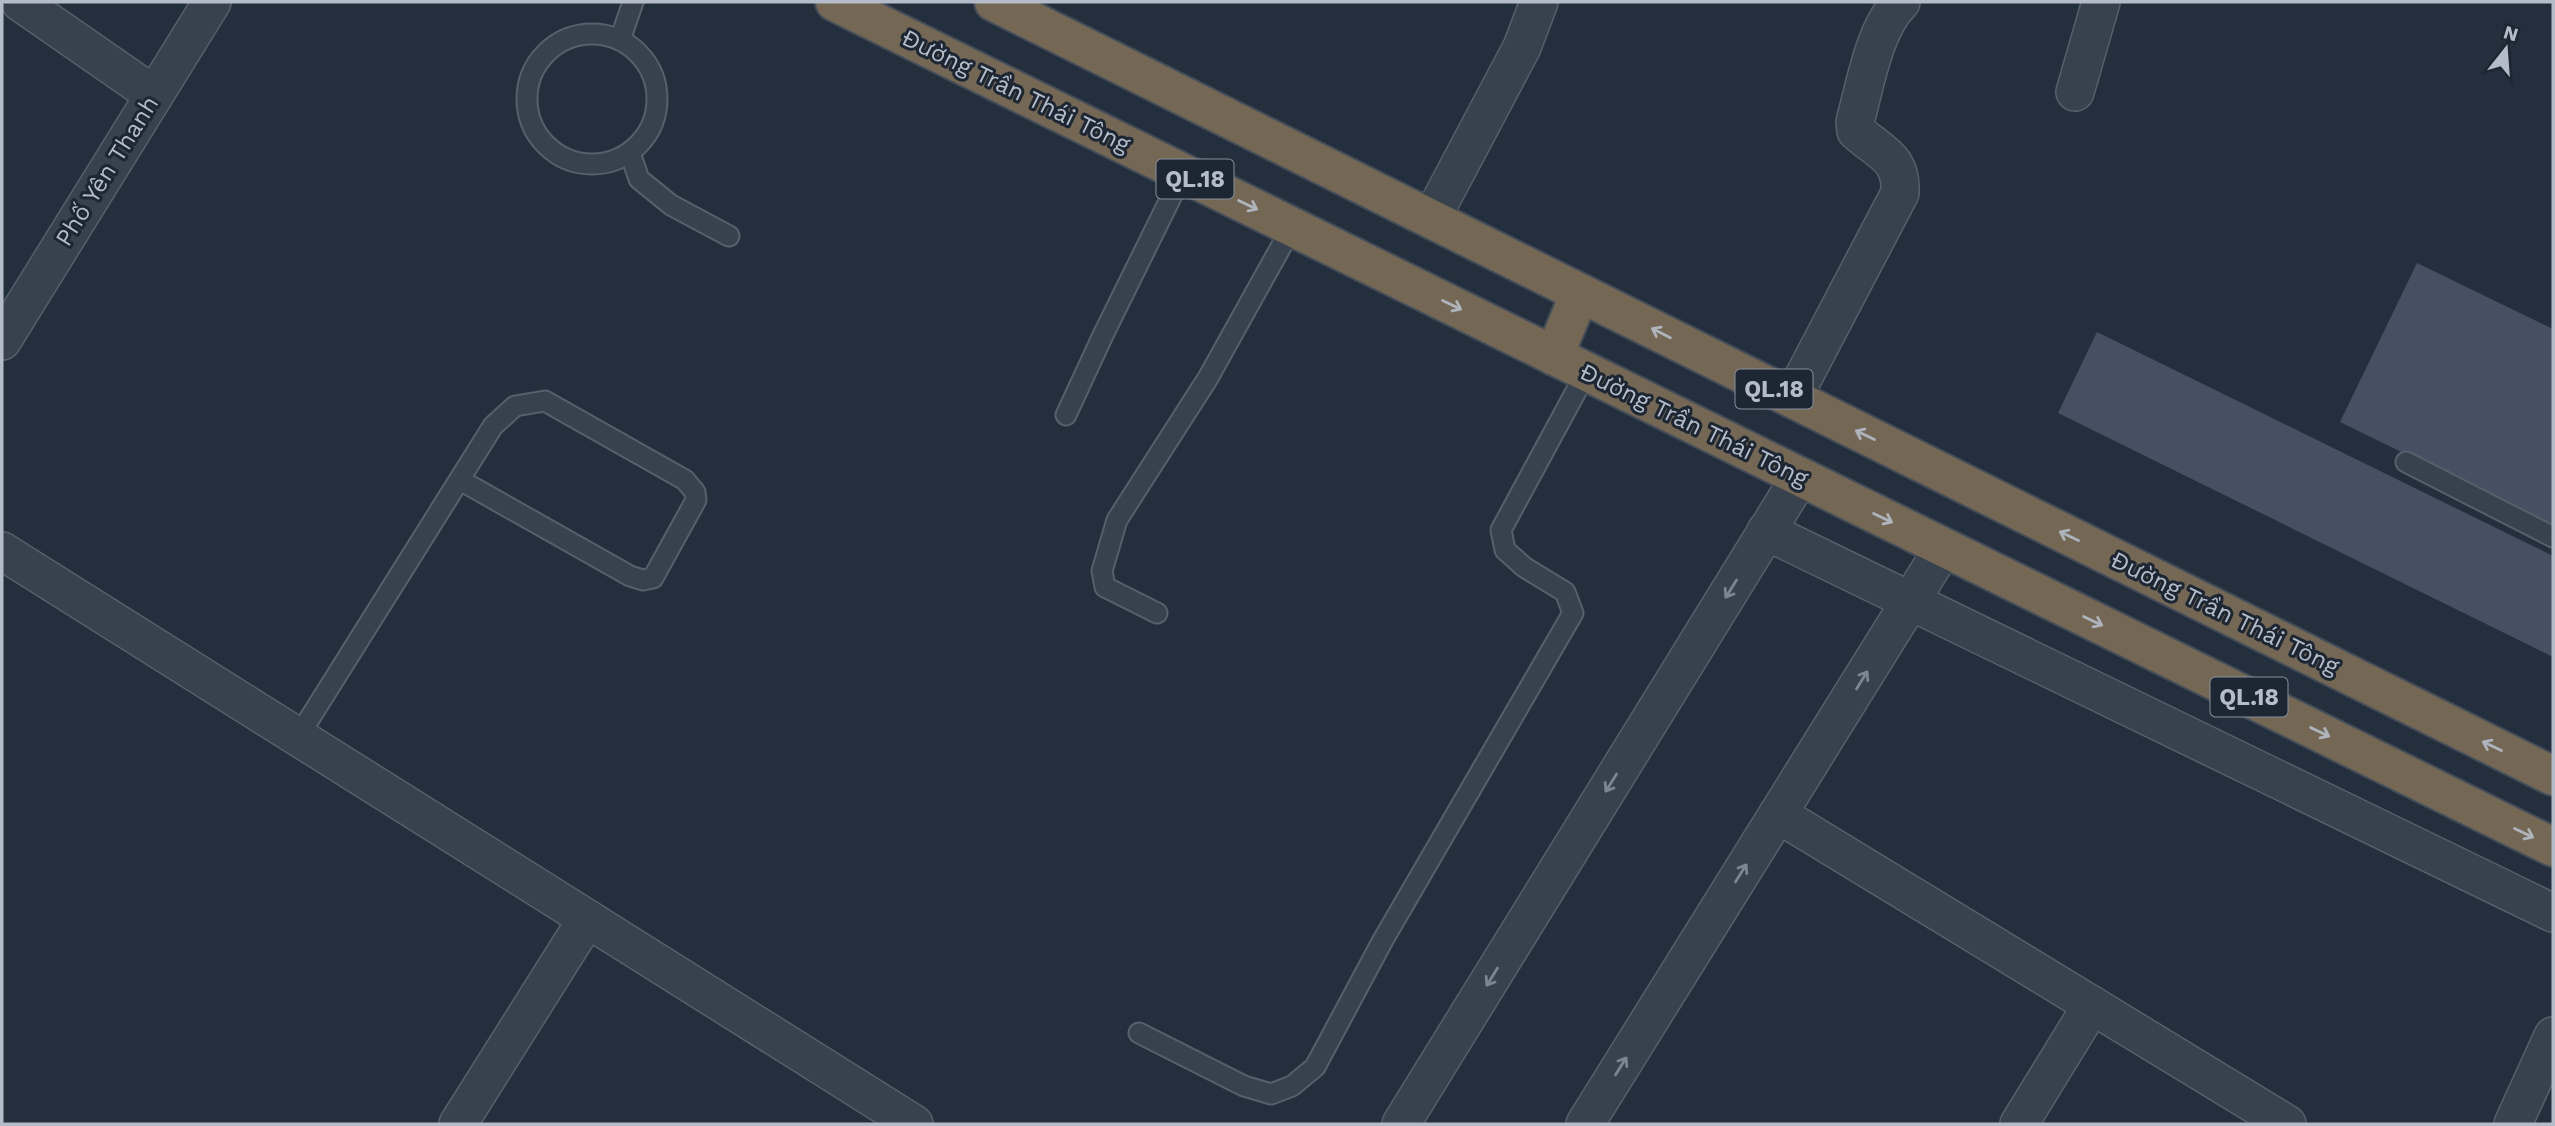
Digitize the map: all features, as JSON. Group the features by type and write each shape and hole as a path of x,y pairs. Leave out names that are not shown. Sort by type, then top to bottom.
{"highway":[{"name":"Đường Trần Thái Tông","path":"835,2 2553,847"},
{"name":"Đường Trần Thái Tông","path":"994,2 2553,776"},
{"path":"1570,363 1580,293"}],"street":[{"path":"20,2 154,95"},
{"name":"Phố Yên Thanh","path":"2,341 212,2"},
{"path":"1431,219 1522,47 1539,2"},
{"path":"1792,399 1900,193 1901,177 1892,160 1856,131 1855,122 1876,44 1894,8 1901,2"},
{"path":"2075,92 2101,2"},
{"path":"1401,1124 1800,477"},
{"path":"1766,531 2553,913"},
{"path":"1585,1124 1944,547"},
{"path":"2,551 914,1124"},
{"path":"1778,814 2287,1124"},
{"path":"458,1124 587,919"},
{"path":"2019,1124 2092,1005"},
{"path":"2513,1124 2553,1036"}],"lane":[{"path":"620,40 633,2"},
{"path":"590,34 620,40 641,55 652,70 658,106 653,124 644,140 630,153 613,161 595,164 576,162 559,155 544,143 533,128 527,92 531,73 541,58 555,45 572,37 590,34"},
{"path":"630,153 639,179 671,205 729,236"},
{"path":"1066,415 1183,173"},
{"path":"1157,613 1105,587 1102,571 1117,520 1208,378 1292,227"},
{"path":"1139,1033 1244,1086 1271,1094 1292,1086 1315,1067 1382,940 1573,612 1565,592 1524,567 1505,551 1501,530 1570,363"},
{"path":"298,737 493,426 515,406 545,401 685,480 695,492 696,500 653,578 643,580 630,576 460,480"},
{"path":"2406,462 2553,537"}],"building":[{"path":"2417,263 2553,329 2553,526 2340,422"},
{"path":"2097,332 2553,556 2553,657 2058,413"}]}
